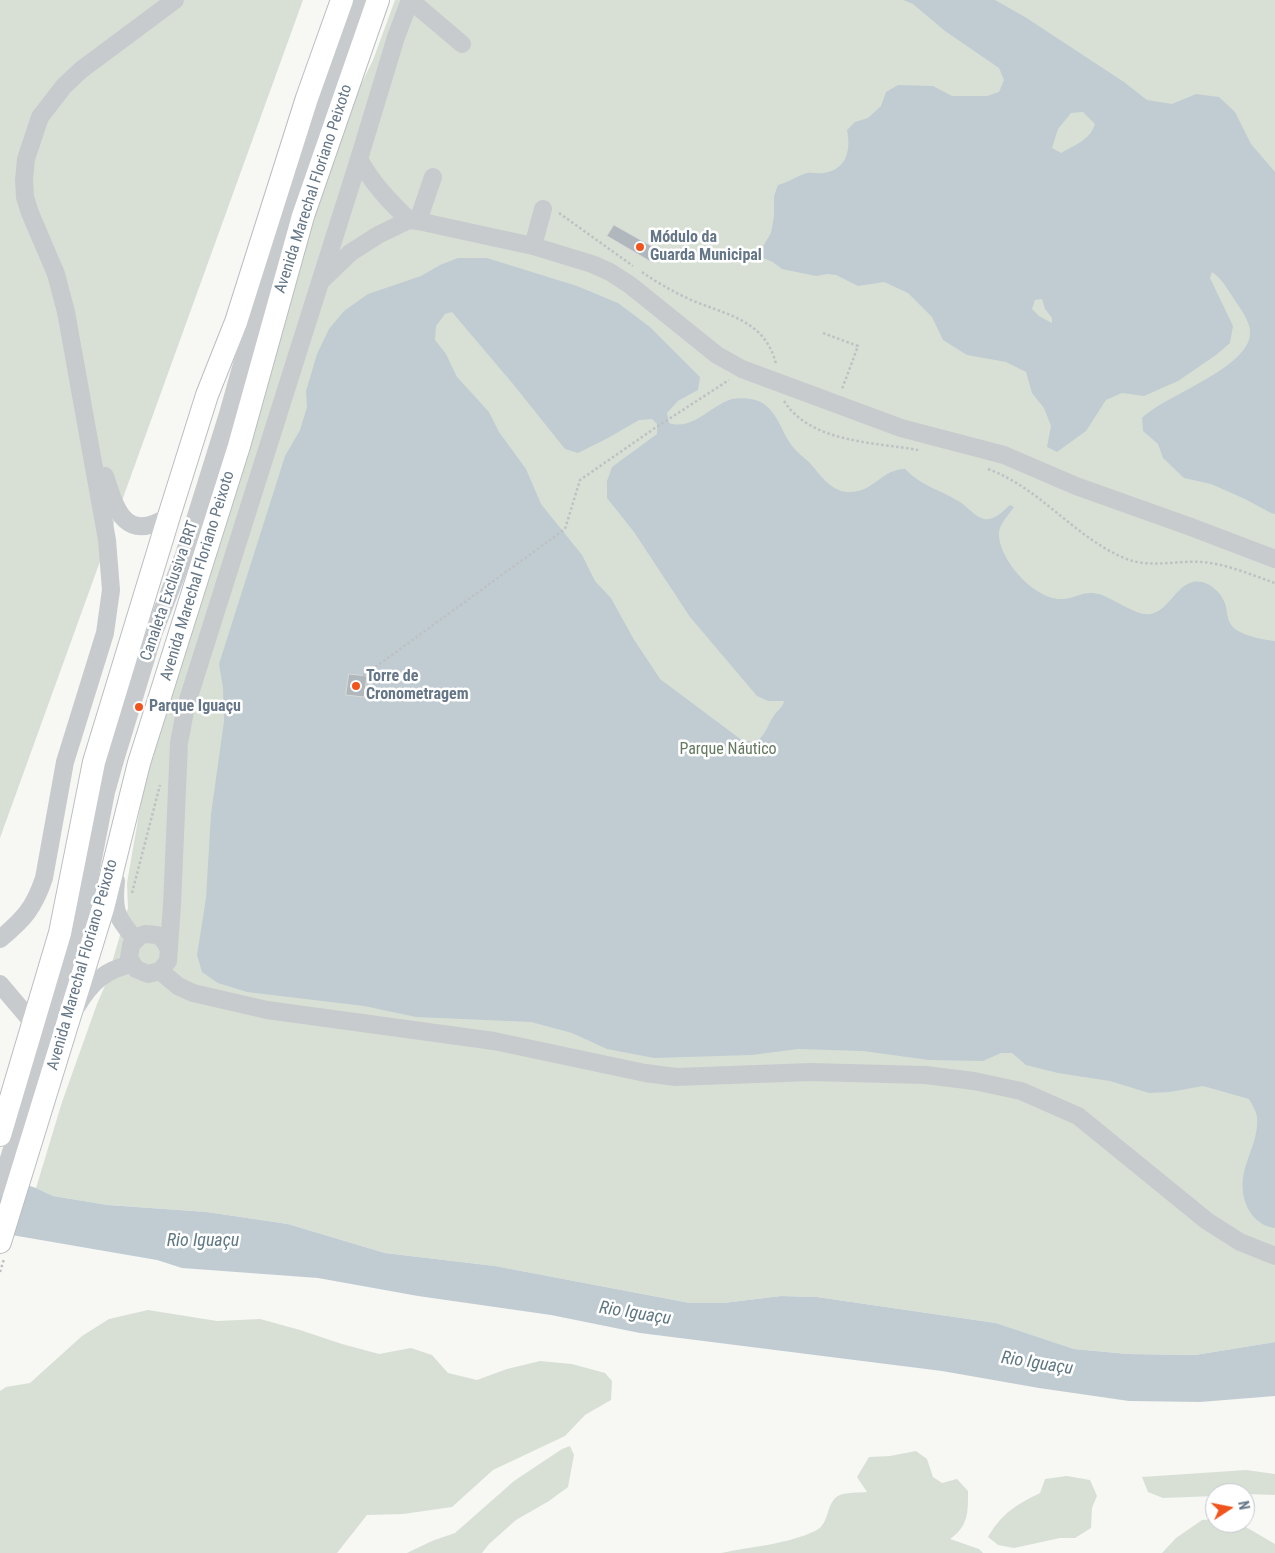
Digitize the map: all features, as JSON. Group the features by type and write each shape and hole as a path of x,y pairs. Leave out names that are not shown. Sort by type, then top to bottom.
{"main road":[{"name":"Avenida Marechal Floriano Peixoto","path":"2,1251 12,1134 33,1022 60,933 94,762 207,395 236,322 307,98 342,0"},
{"name":"Avenida Marechal Floriano Peixoto","path":"12,1134 69,1020 102,908 139,763 239,446 303,216 378,0"}],"street":[{"path":"0,939 30,911 39,895 44,878 65,762 100,651 109,616 111,590 110,565 62,293 25,197 26,159 40,117 64,86 81,70 175,0"},
{"name":"Canaleta Exclusiva BRT","path":"0,1188 12,1134 79,930 106,792 115,760 154,632 184,555 228,414 271,261 359,0"},
{"path":"169,949 166,943 157,935 145,934 135,939 129,952 132,964 142,973 160,971 168,961 169,949 172,905 177,766 181,725 396,37 410,0 462,44"},
{"path":"359,159 378,188 413,220 533,246 592,264 610,272 630,285 717,355 742,369 901,428 1004,456 1076,486 1275,559"},
{"path":"320,282 350,253 378,235 413,220 433,177"},
{"path":"533,246 551,211"},
{"path":"84,411 112,498 120,516 128,523 137,526 152,525 169,516"},
{"path":"121,832 115,888 115,908 118,918 135,939"},
{"path":"69,1020 85,994 98,979 110,970 132,964"},
{"path":"160,971 178,986 193,993 250,1006 494,1041 645,1074 676,1077 820,1072 925,1075 974,1081 1020,1091 1078,1116 1207,1220 1240,1242 1275,1256"},
{"path":"0,984 33,1022"}],"path":[{"path":"551,211 667,288 747,323 759,332 773,351 783,400 801,420 843,438 925,452"},
{"path":"823,333 858,346 836,405"},
{"path":"363,676 565,529 580,480 655,428 713,392 742,369"},
{"path":"986,468 1022,485 1091,540 1124,558 1142,564 1204,562 1222,566 1275,584"},
{"path":"0,1272 2,1251"}],"green space":[{"path":"0,0 303,0 0,838"},
{"name":"Parque Náutico","path":"395,0 1275,0 1275,1342 1195,1355 1128,1354 1074,1349 996,1323 817,1297 781,1296 723,1303 690,1303 495,1266 385,1253 288,1224 207,1212 108,1205 53,1196 36,1188 62,1102 106,983 128,908 127,883 144,785 296,274 350,107 373,60"},
{"path":"148,1310 217,1321 260,1319 379,1354 411,1348 432,1355 448,1373 477,1380 507,1369 540,1361 572,1364 605,1373 612,1381 611,1400 585,1415 565,1436 493,1470 452,1507 403,1514 367,1515 337,1553 0,1553 0,1391 6,1387 30,1383 82,1336 109,1319"},
{"path":"570,1446 574,1455 568,1487 549,1501 516,1520 489,1544 482,1553 407,1553 455,1533 514,1481 562,1449"},
{"path":"916,1451 927,1459 933,1477 942,1483 957,1479 968,1491 966,1518 961,1529 950,1539 979,1549 983,1553 721,1553 781,1542 815,1531 824,1523 835,1498 846,1493 867,1492 857,1477 869,1457 890,1456"},
{"path":"1246,1470 1275,1474 1275,1495 1255,1494 1255,1483 1205,1483 1205,1496 1163,1498 1148,1492 1142,1477"},
{"path":"1067,1476 1090,1480 1097,1496 1092,1508 1091,1528 1075,1538 1060,1538 1014,1548 998,1545 988,1537 1010,1510 1040,1493 1045,1479"},
{"path":"1205,1520 1205,1533 1255,1532 1275,1544 1275,1553 1162,1553 1176,1538"}],"water":[{"path":"903,0 995,0 1025,17 1124,82 1147,100 1172,104 1196,94 1219,97 1235,112 1251,144 1275,172 1275,514 1211,484 1184,478 1163,458 1158,444 1143,431 1142,418 1153,409 1222,369 1236,358 1246,346 1250,333 1246,319 1223,283 1212,272 1210,278 1233,326 1230,343 1178,381 1144,396 1122,393 1106,400 1086,431 1057,452 1047,447 1051,426 1044,408 1032,393 1026,372 1006,362 967,355 943,340 932,317 908,293 884,282 858,286 836,275 816,276 782,269 773,262 763,258 762,248 771,233 774,216 774,196 778,185 807,173 823,173 837,168 846,158 848,145 847,130 855,122 868,118 881,106 886,92 898,85 933,86 952,96 987,96 999,92 1004,80 999,68 945,31 913,4","holes":["1083,112 1095,124 1090,134 1081,142 1061,153 1052,148 1058,129 1071,113","1042,299 1045,309 1052,318 1052,323 1039,316 1032,309 1035,300"]},
{"path":"458,258 487,258 577,286 618,303 650,327 700,377 698,390 678,401 667,413 669,423 678,425 694,421 732,399 751,399 759,401 772,411 792,446 825,481 841,491 856,492 870,486 889,473 905,469 917,479 958,501 977,516 984,519 995,517 1010,505 1014,507 999,533 1000,543 1005,555 1011,566 1030,586 1052,598 1063,599 1089,593 1099,594 1145,614 1161,609 1186,585 1193,582 1202,582 1215,589 1220,595 1225,604 1229,620 1235,629 1265,640 1275,641 1275,1228 1259,1222 1254,1217 1245,1203 1243,1195 1243,1178 1257,1125 1253,1105 1249,1099 1203,1086 1170,1092 1149,1093 1110,1081 1058,1073 1026,1065 1012,1053 1001,1053 983,1061 929,1060 863,1051 798,1049 752,1055 654,1058 607,1049 572,1033 531,1022 416,1017 364,1006 247,992 218,983 202,972 197,955 206,898 211,814 224,721 223,688 219,664 285,456 300,430 307,407 306,391 317,354 329,329 344,311 368,294 421,276 440,265","holes":["452,312 565,449 578,453 639,420 652,419 657,424 657,434 612,467 607,481 607,498 634,532 690,617 757,696 768,701 784,701 765,732 756,742 743,741 660,679 633,638 611,598 595,581 582,555 541,504 526,469 499,432 489,412 457,377 446,354 435,340 436,326 445,314"]},
{"name":"Rio Iguaçu","path":"0,1176 53,1196 108,1205 207,1212 288,1224 385,1253 495,1266 690,1303 723,1303 781,1296 817,1297 996,1323 1074,1349 1128,1354 1195,1355 1275,1342 1275,1396 1200,1402 1129,1401 942,1371 640,1333 551,1315 418,1296 318,1278 182,1268 157,1260 0,1233"}],"building":[{"name":"Módulo da Guarda Municipal","path":"614,225 660,251 653,263 607,236"},
{"name":"Torre de Cronometragem","path":"349,674 367,676 364,697 346,695"}],"place":[{"name":"Módulo da Guarda Municipal","path":"640,247"},
{"name":"Torre de Cronometragem","path":"356,686"},
{"name":"Parque Iguaçu","path":"139,707"}]}
